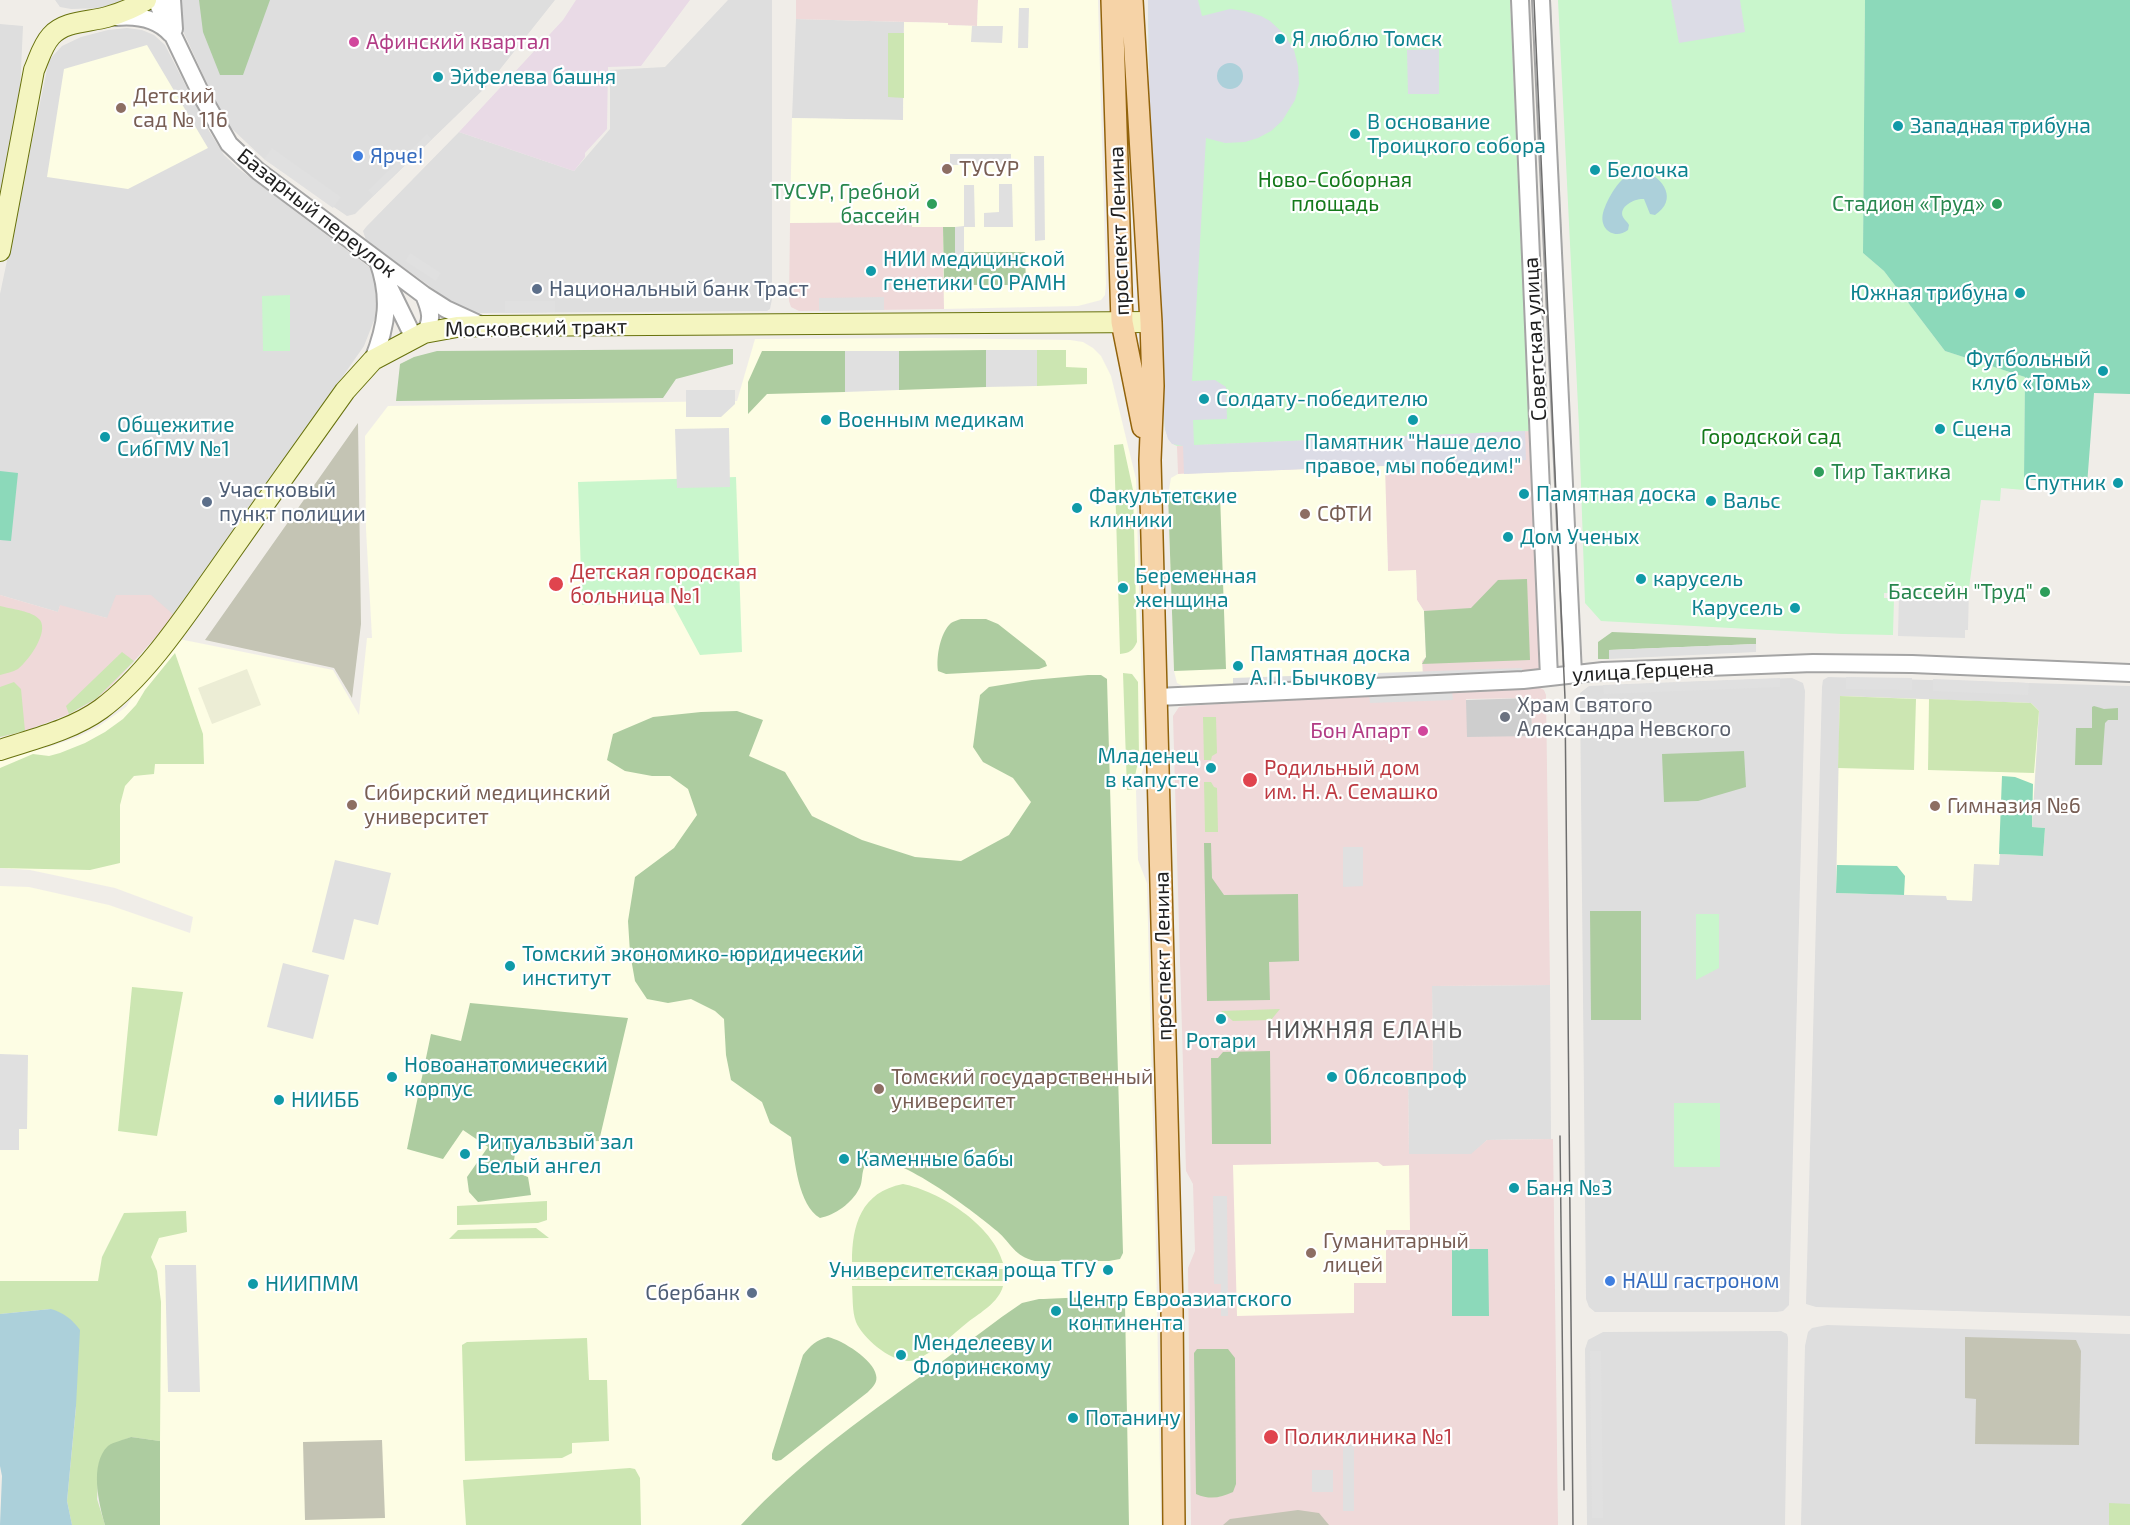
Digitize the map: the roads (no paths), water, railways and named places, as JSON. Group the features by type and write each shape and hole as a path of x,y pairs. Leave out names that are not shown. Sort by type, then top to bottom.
{"main road":[{"path":"0,251 34,70 41,52 51,35 70,25 106,18 135,7 146,0"},
{"name":"проспект Ленина","path":"1112,0 1122,322 1149,460"},
{"name":"проспект Ленина","path":"1132,0 1153,386 1149,460 1172,1310 1174,1525"},
{"name":"Московский тракт","path":"0,750 81,720 100,710 116,697 139,673 194,603 345,391 374,360 419,336 456,327 484,326 1151,322"}],"street":[{"name":"Базарный переулок","path":"156,0 204,100 229,144 258,171 424,295 446,309 484,326"},
{"path":"172,0 176,40"},
{"name":"Советская улица","path":"1520,0 1549,677"},
{"name":"Советская улица","path":"1542,0 1573,674"},
{"path":"106,18 131,16 147,18 161,24 176,40"},
{"path":"377,260 384,279 419,336 428,328 430,314 424,295"},
{"path":"374,360 385,321 387,304 384,279"},
{"name":"улица Герцена","path":"1157,698 1573,674 1813,663 1912,664 2130,673"}],"water":[{"path":"1230,63 1239,67 1243,76 1239,85 1230,89 1221,85 1217,76 1221,67"},
{"path":"1644,171 1662,184 1666,190 1666,203 1655,215 1650,214 1644,199 1633,201 1625,206 1622,213 1629,225 1628,230 1618,234 1609,232 1602,219 1611,195 1629,174"},
{"path":"51,1309 67,1317 80,1330 67,1501 72,1525 0,1525 2,1476 0,1466 0,1314"}],"tram line":[{"path":"1534,0 1565,698 1573,1525"},
{"path":"1560,1136 1564,1490"}],"place":[{"name":"Я люблю Томск","path":"1280,39"},
{"name":"Афинский квартал","path":"354,42"},
{"name":"Эйфелева башня","path":"438,77"},
{"name":"Детский сад № 116","path":"121,108"},
{"name":"Западная трибуна","path":"1898,126"},
{"name":"В основание Троицкого собора","path":"1355,134"},
{"name":"Ярче!","path":"358,156"},
{"name":"ТУСУР","path":"947,169"},
{"name":"Белочка","path":"1595,170"},
{"name":"ТУСУР, Гребной бассейн","path":"932,204"},
{"name":"Стадион «Труд»","path":"1997,204"},
{"name":"НИИ медицинской генетики СО РАМН","path":"871,271"},
{"name":"Национальный банк Траст","path":"537,289"},
{"name":"Южная трибуна","path":"2020,293"},
{"name":"Футбольный клуб «Томь»","path":"2103,371"},
{"name":"Солдату-победителю","path":"1204,399"},
{"name":"Военным медикам","path":"826,420"},
{"name":"Памятник \"Наше дело правое, мы победим!\"","path":"1413,420"},
{"name":"Сцена","path":"1940,429"},
{"name":"Общежитие СибГМУ №1","path":"105,437"},
{"name":"Тир Тактика","path":"1819,472"},
{"name":"Спутник","path":"2118,483"},
{"name":"Памятная доска","path":"1524,494"},
{"name":"Вальс","path":"1711,501"},
{"name":"Участковый пункт полиции","path":"207,502"},
{"name":"Факультетские клиники","path":"1077,508"},
{"name":"СФТИ","path":"1305,514"},
{"name":"Дом Ученых","path":"1508,537"},
{"name":"карусель","path":"1641,579"},
{"name":"Детская городская больница №1","path":"556,584"},
{"name":"Беременная женщина","path":"1123,588"},
{"name":"Бассейн \"Труд\"","path":"2045,592"},
{"name":"Карусель","path":"1795,608"},
{"name":"Памятная доска А.П. Бычкову","path":"1238,666"},
{"name":"Храм Святого Александра Невского","path":"1505,717"},
{"name":"Бон Апарт","path":"1423,731"},
{"name":"Младенец в капусте","path":"1211,768"},
{"name":"Родильный дом им. Н. А. Семашко","path":"1250,780"},
{"name":"Сибирский медицинский университет","path":"352,805"},
{"name":"Гимназия №6","path":"1935,806"},
{"name":"Томский экономико-юридический институт","path":"510,966"},
{"name":"Ротари","path":"1221,1019"},
{"name":"Новоанатомический корпус","path":"392,1077"},
{"name":"Облсовпроф","path":"1332,1077"},
{"name":"Томский государственный университет","path":"879,1089"},
{"name":"НИИББ","path":"279,1100"},
{"name":"Ритуальзый зал Белый ангел","path":"465,1154"},
{"name":"Каменные бабы","path":"844,1159"},
{"name":"Баня №3","path":"1514,1188"},
{"name":"Гуманитарный лицей","path":"1311,1253"},
{"name":"Университетская роща ТГУ","path":"1108,1270"},
{"name":"НАШ гастроном","path":"1610,1281"},
{"name":"НИИПММ","path":"253,1284"},
{"name":"Сбербанк","path":"752,1293"},
{"name":"Центр Евроазиатского континента","path":"1056,1311"},
{"name":"Менделееву и Флоринскому","path":"901,1355"},
{"name":"Потанину","path":"1073,1418"},
{"name":"Поликлиника №1","path":"1271,1437"}],"district":[{"name":"НИЖНЯЯ ЕЛАНЬ","path":"1365,1030"}],"park label":[{"name":"Ново-Соборная площадь","path":"1335,192"},
{"name":"Городской сад","path":"1771,437"}]}
